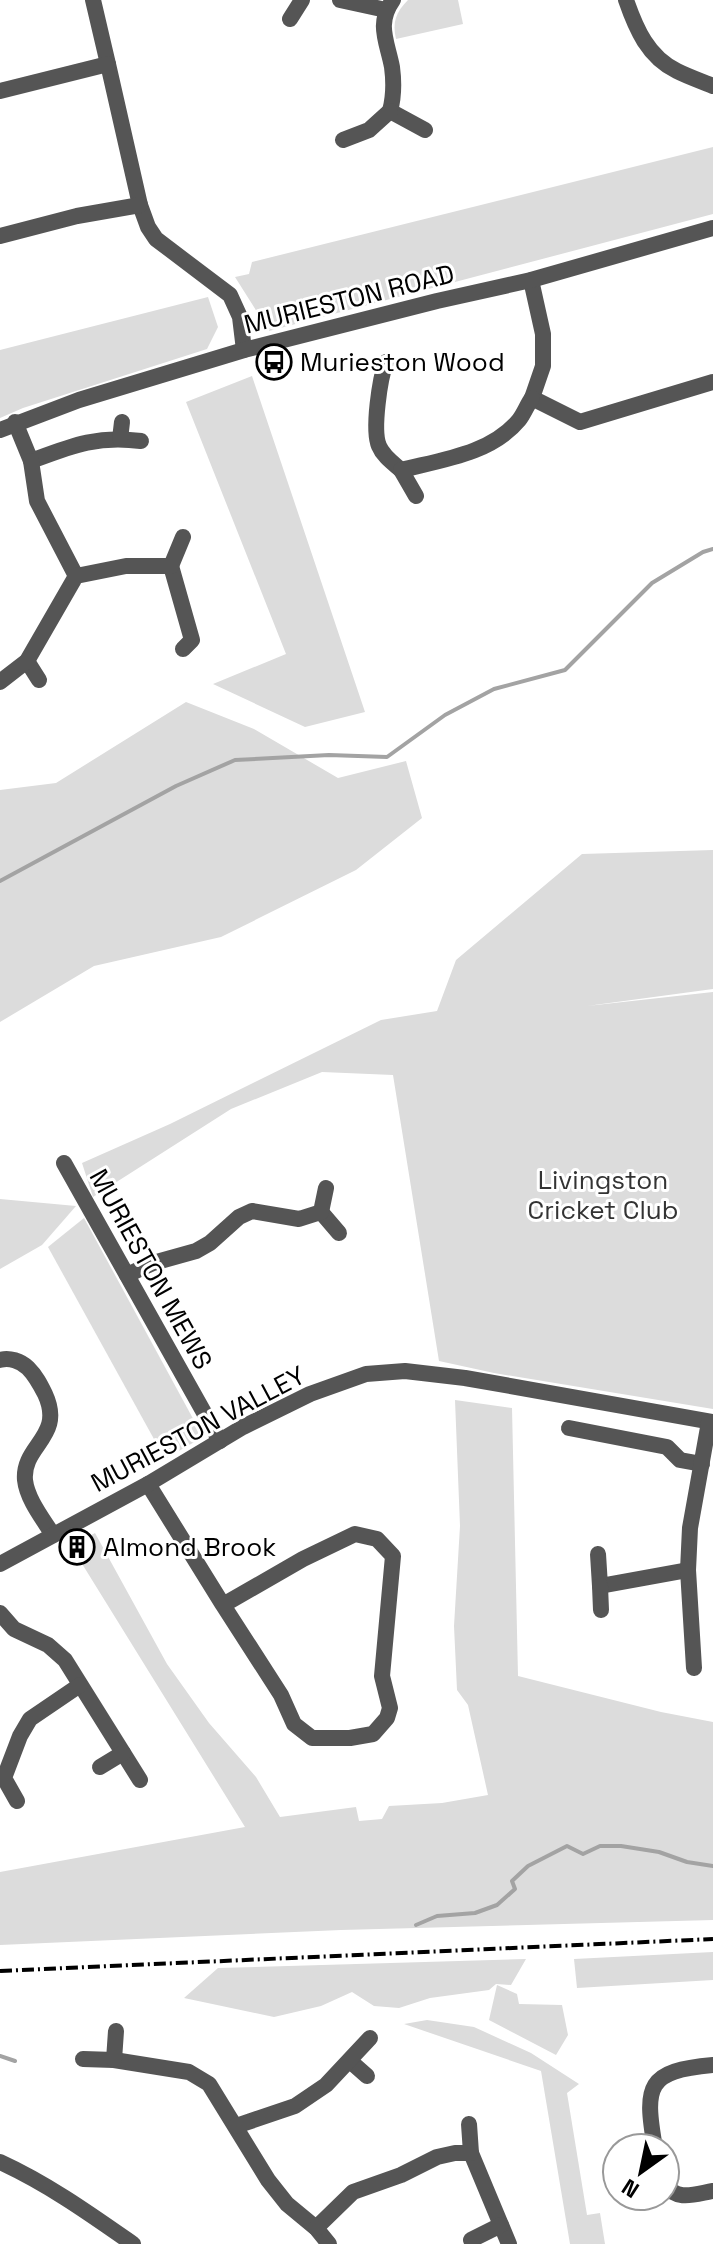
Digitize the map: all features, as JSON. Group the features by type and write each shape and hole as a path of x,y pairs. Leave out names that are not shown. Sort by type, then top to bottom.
{"street":[{"path":"93,0 140,205 148,227 156,239 230,295 240,317 244,350"},
{"path":"290,19 302,0"},
{"path":"340,0 390,5 383,19 383,30 392,69 394,96 390,111 369,130 343,140"},
{"path":"626,0 640,36 661,62 713,86"},
{"path":"0,91 108,64"},
{"path":"390,111 425,130"},
{"path":"0,236 77,216 140,205"},
{"name":"MURIESTON ROAD","path":"8,426 79,400 244,350 531,280 713,228"},
{"path":"401,470 466,454 501,438 519,420 532,398 543,366 543,334 531,280"},
{"path":"377,371 378,445 401,470 416,496"},
{"path":"532,398 580,422 713,382"},
{"path":"8,426 31,461 37,501 76,576"},
{"path":"31,461 121,430 141,441"},
{"path":"183,537 171,566 192,642"},
{"path":"0,682 27,661 76,576 126,566 171,566"},
{"path":"27,661 39,680"},
{"name":"MURIESTON MEWS","path":"64,1163 220,1441"},
{"path":"321,1212 326,1188"},
{"path":"127,1275 153,1263 196,1251 210,1243 239,1217 252,1211 299,1219 321,1212"},
{"path":"321,1212 339,1233"},
{"path":"0,1360 6,1358 24,1364 37,1377 51,1408 50,1425 30,1459 25,1477 29,1493 53,1535"},
{"name":"MURIESTON VALLEY","path":"0,1564 148,1484 243,1427 310,1394 366,1374 405,1371 465,1378 711,1422"},
{"path":"694,1668 688,1570 690,1528 711,1422"},
{"path":"569,1428 667,1447 680,1460 702,1464"},
{"path":"148,1484 223,1605 281,1695 294,1724 312,1738 350,1738 373,1734 387,1718 390,1708 382,1676 393,1556 377,1539 355,1534 303,1559 223,1605"},
{"path":"598,1554 601,1610"},
{"path":"600,1586 688,1570"},
{"path":"0,1613 14,1629 48,1645 65,1660 140,1780"},
{"path":"17,1801 2,1778 20,1736 30,1719 80,1685"},
{"path":"100,1767 123,1753"},
{"path":"114,2060 116,2031"},
{"path":"236,2126 295,2106 326,2085 370,2038"},
{"path":"83,2059 114,2060 189,2072 209,2084 268,2180 287,2204 316,2228 329,2244"},
{"path":"350,2061 367,2076"},
{"path":"653,2132 649,2101 655,2084 666,2073 713,2065"},
{"path":"469,2124 471,2153 509,2244"},
{"path":"316,2228 353,2192 401,2175 437,2157 471,2153"},
{"path":"0,2162 28,2175 87,2211 133,2244"},
{"path":"681,2197 713,2191"},
{"path":"471,2240 501,2225"}],"green space":[{"path":"408,0 458,0 463,24 396,39 396,18"},
{"path":"713,147 713,214 269,331 235,277 249,274 252,262"},
{"path":"208,297 218,327 207,349 0,418 0,350"},
{"path":"252,376 365,712 305,727 213,684 286,654 186,402"},
{"path":"186,702 254,729 338,778 406,761 422,818 356,870 221,937 94,966 0,1022 0,790 56,783"},
{"name":"Livingston Cricket Club","path":"713,850 713,989 587,1006 713,992 713,1409 439,1361 393,1075 322,1072 231,1109 93,1197 82,1163 170,1124 381,1020 437,1011 456,960 582,854"},
{"path":"0,1199 76,1206 42,1245 0,1269"},
{"path":"84,1218 203,1437 165,1459 48,1247"},
{"path":"455,1400 512,1408 518,1676 713,1722 713,1920 341,1930 0,1945 0,1872 245,1827 71,1546 95,1533 167,1664 209,1723 256,1777 280,1817 356,1807 359,1821 382,1819 389,1806 442,1803 488,1795 468,1705 457,1690 454,1626 460,1526"},
{"path":"713,1952 713,1980 577,1988 574,1959"},
{"path":"526,1959 511,1985 496,1984 489,1990 430,1998 399,2008 374,2006 352,1992 321,2006 274,2017 184,1998 218,1968"},
{"path":"497,1985 517,1994 519,2004 562,2005 568,2035 556,2055 489,2020"},
{"path":"427,2020 474,2027 531,2053 579,2084 567,2093 587,2215 600,2213 605,2244 570,2244 541,2071 404,2024"}],"waterway":[{"path":"0,881 176,786 235,760 329,755 387,757 445,715 494,689 565,670 652,583 713,549"},
{"path":"416,1925 437,1916 475,1913 497,1905 515,1889 512,1881 528,1866 567,1846 583,1854 600,1846 621,1846 713,1866"},
{"path":"0,2056 15,2061"}],"railway":[{"path":"0,1971 713,1939"}],"place":[{"name":"Murieston Wood","path":"274,362"},
{"name":"Almond Brook","path":"77,1547"}]}
